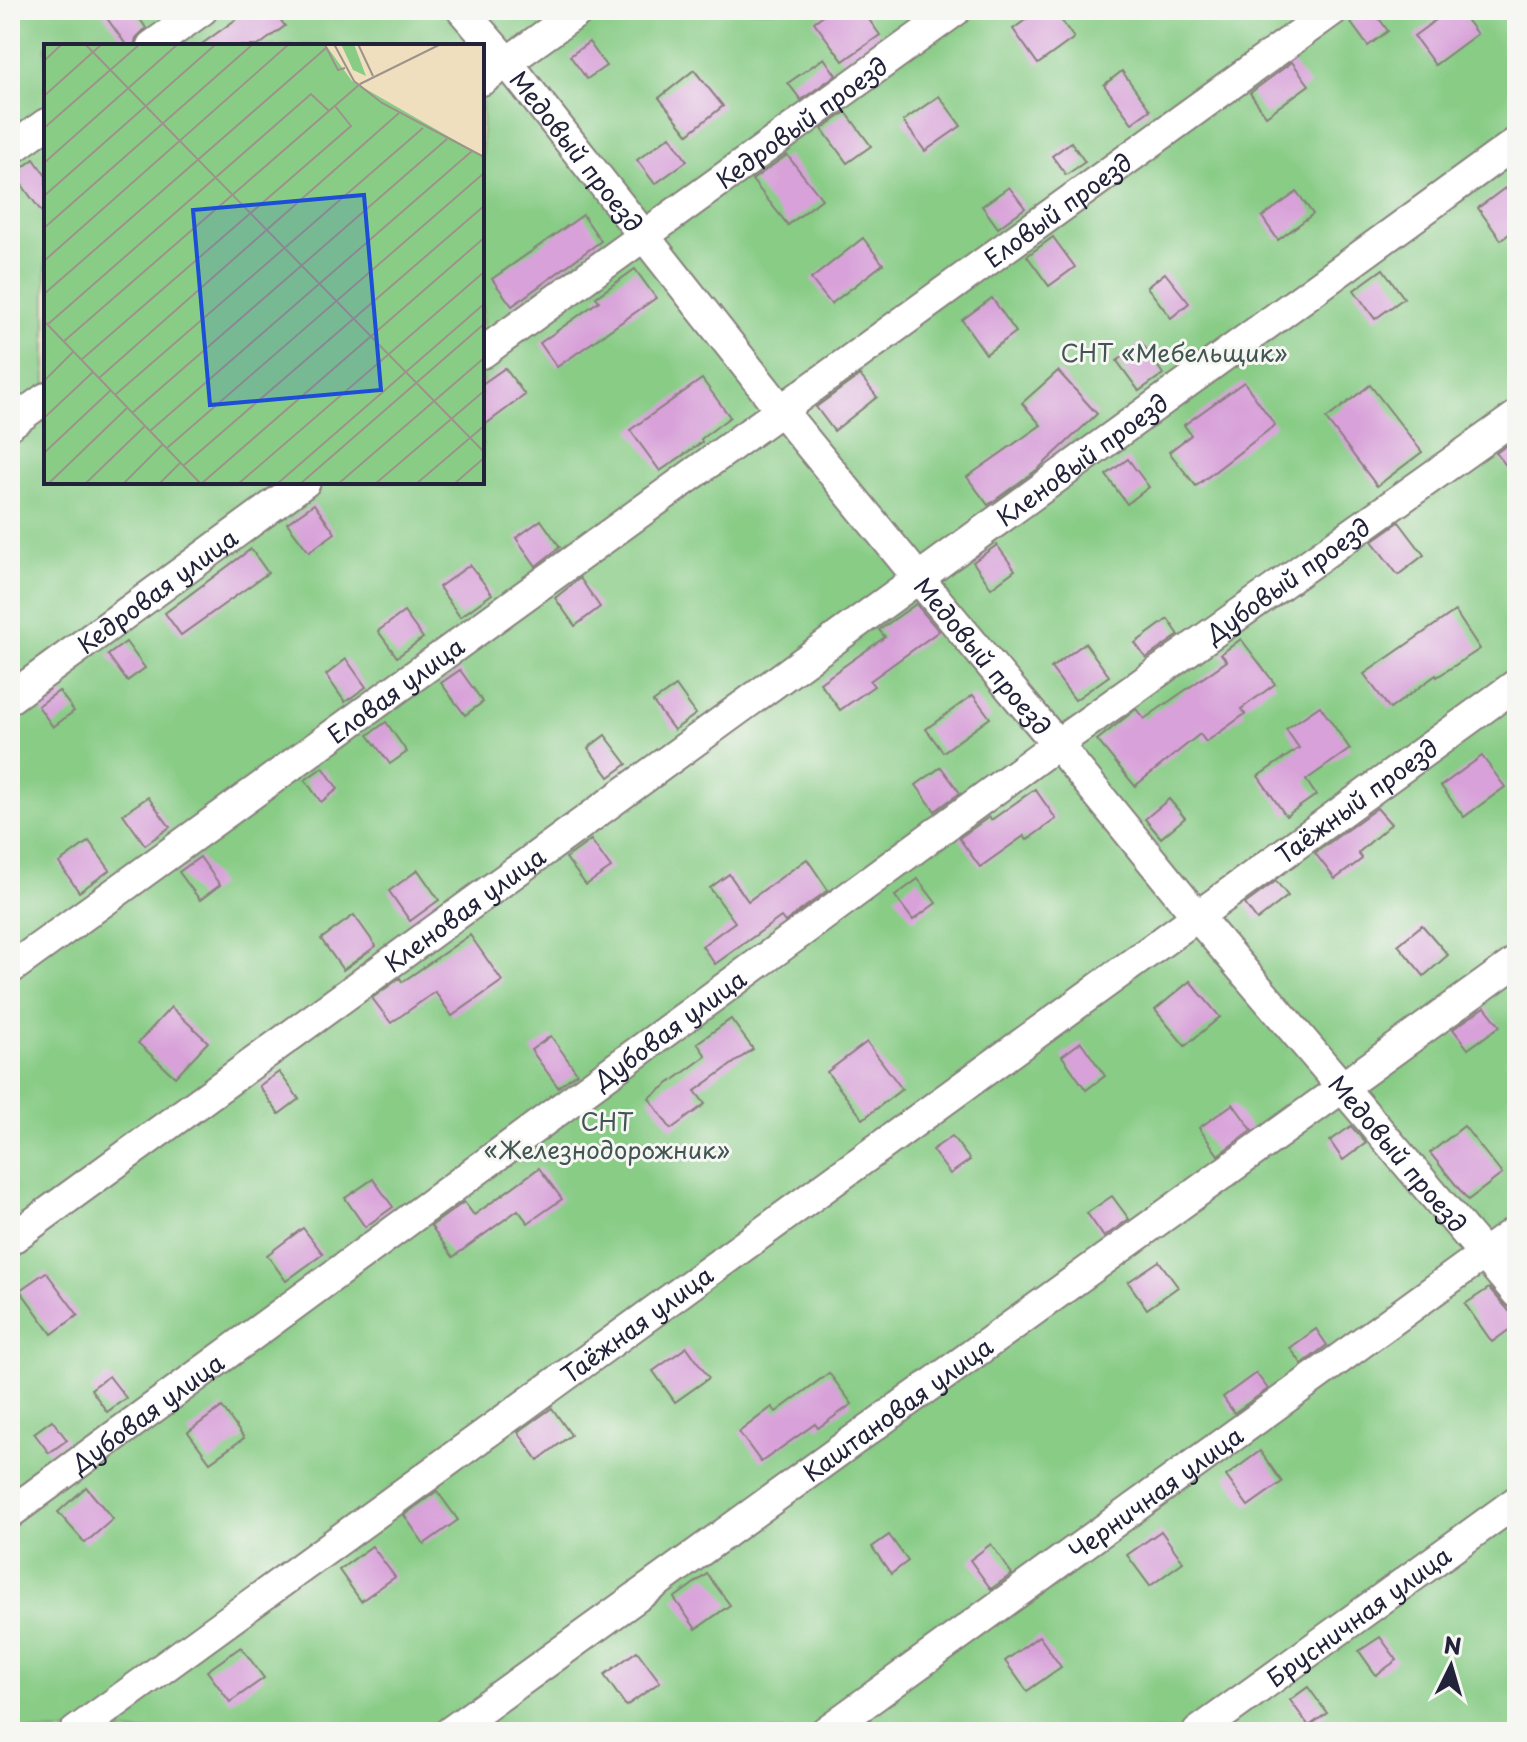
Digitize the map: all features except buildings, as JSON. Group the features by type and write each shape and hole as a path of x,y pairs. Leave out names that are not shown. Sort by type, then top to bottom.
{"street":[{"path":"155,44 202,10"},
{"name":"Медовый проезд","path":"462,10 507,62 781,410 919,579 1196,915 1517,1293"},
{"path":"484,79 580,10"},
{"name":"Кедровый проезд","path":"645,234 956,10"},
{"name":"Еловый проезд","path":"781,410 1333,10"},
{"path":"10,150 44,125"},
{"name":"Кленовый проезд","path":"919,579 1517,142"},
{"path":"484,352 645,234"},
{"path":"10,424 44,399"},
{"name":"Еловая улица","path":"10,969 781,410"},
{"name":"Дубовый проезд","path":"1057,744 1517,416"},
{"name":"Кедровая улица","path":"10,698 302,484"},
{"name":"Кленовая улица","path":"10,1240 919,579"},
{"name":"Таёжный проезд","path":"1196,915 1517,684"},
{"name":"Дубовая улица","path":"10,1513 1057,744"},
{"name":"Таёжная улица","path":"75,1732 1196,915"},
{"name":"Каштановая улица","path":"450,1732 1517,961"},
{"name":"Черничная улица","path":"825,1732 1517,1230"},
{"name":"Брусничная улица","path":"1198,1732 1517,1501"}],"green space":[{"name":"СНТ «Железнодорожник»","path":"10,10 1517,10 1517,1732 10,1732"}],"park label":[{"name":"СНТ «Мебельщик»","path":"1174,352"}]}
